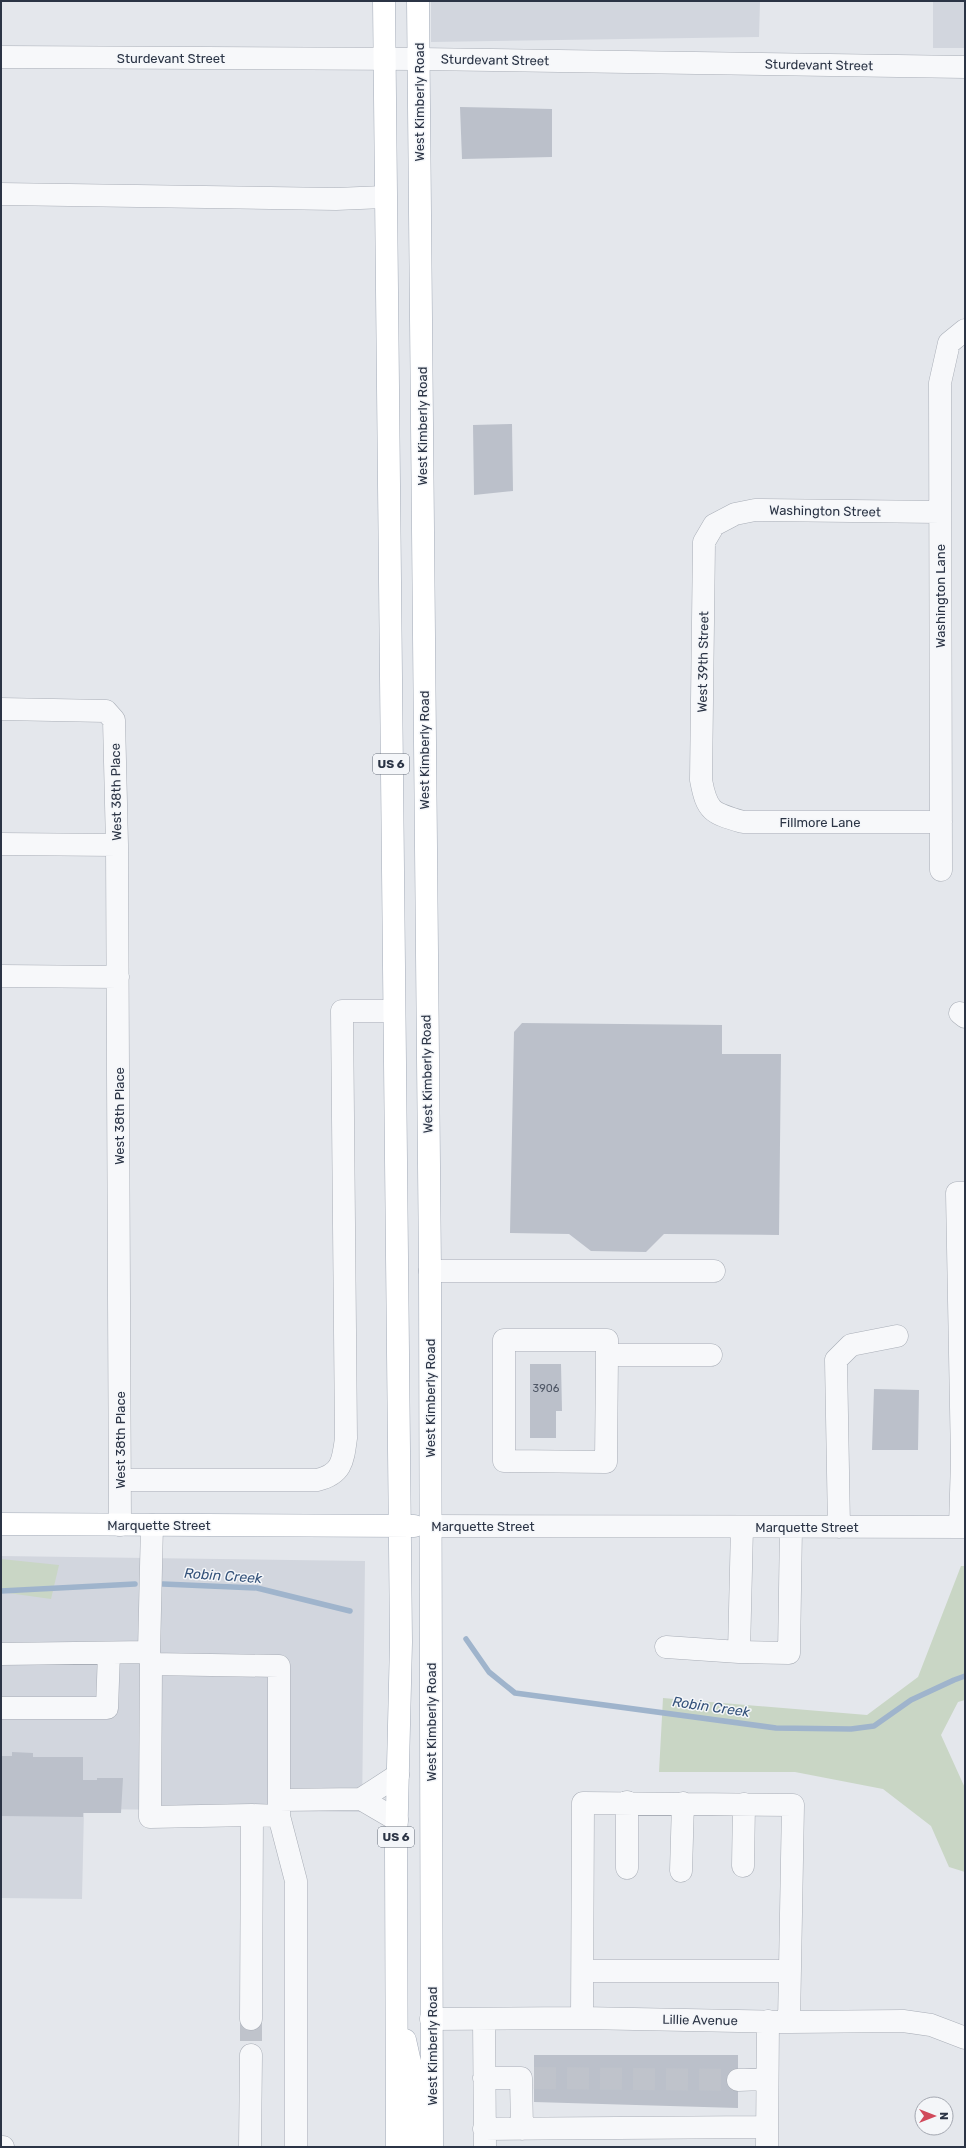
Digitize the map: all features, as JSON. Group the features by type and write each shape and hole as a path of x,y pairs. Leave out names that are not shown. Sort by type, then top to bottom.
{"main road":[{"name":"US 6","path":"384,1 384,197 401,1642 397,1820 397,2147"},
{"name":"West Kimberly Road","path":"418,1 430,1271 432,2147"},
{"name":"Marquette Street","path":"1,1524 430,1526"},
{"path":"397,2020 409,2050 414,2076 413,2147"}],"street":[{"name":"Sturdevant Street","path":"1,57 419,59 965,67"},
{"path":"1,194 336,199 384,197"},
{"name":"Washington Lane","path":"941,870 940,383 949,343 965,330"},
{"name":"Washington Street","path":"714,525 735,514 755,510 940,512"},
{"name":"West 39th Street","path":"705,802 701,780 704,542 714,525"},
{"name":"West 38th Place","path":"1,708 106,711 114,720 118,978 120,1525"},
{"name":"Fillmore Lane","path":"705,802 720,815 743,822 941,822"},
{"path":"1,844 117,845"},
{"path":"1,976 118,978"},
{"path":"120,1480 317,1480 329,1477 338,1469 343,1458 346,1438 342,1011 394,1011"},
{"path":"962,1527 964,1460 957,1193 965,1193"},
{"path":"430,1271 714,1271"},
{"path":"839,1527 836,1360 851,1345 897,1336"},
{"path":"504,1340 607,1340 607,1355 606,1462 504,1461 504,1340"},
{"path":"607,1355 711,1355"},
{"path":"152,1525 150,1817 252,1816 279,1808 361,1799 398,1775"},
{"name":"Marquette Street","path":"430,1526 962,1527"},
{"path":"739,1652 742,1527"},
{"path":"666,1647 739,1652 789,1653 791,1527"},
{"path":"1,1708 107,1708 108,1653"},
{"path":"1,1654 108,1653 150,1658 279,1666 279,1808 296,1881 296,2147"},
{"path":"361,1799 397,1820"},
{"path":"627,1868 628,1802"},
{"path":"484,2019 484,2138 522,2128 767,2137 766,2079 790,1970 793,1804 628,1802 583,1803 582,2018"},
{"path":"680,1871 683,1803"},
{"path":"743,1866 744,1804"},
{"path":"251,2019 252,1816"},
{"path":"583,1970 790,1970"},
{"name":"Lillie Avenue","path":"431,2020 582,2018 903,2021 931,2025 965,2038"},
{"path":"250,2147 251,2055"},
{"path":"484,2078 528,2078 522,2128"},
{"path":"738,2080 766,2079"}],"shaded area":[{"path":"431,1 760,1 759,37 431,42"},
{"path":"933,1 965,1 965,48 933,48"},
{"path":"1,1556 365,1561 362,1812 84,1809 82,1899 1,1898"}],"green space":[{"path":"1,1559 59,1565 51,1599 1,1592"},
{"path":"961,1566 965,1566 965,1700 958,1702 941,1735 965,1788 965,1872 949,1867 931,1826 883,1789 795,1772 659,1772 663,1698 867,1715 918,1677"}],"building":[{"path":"460,107 552,109 552,157 462,159"},
{"path":"512,424 513,491 474,495 473,425"},
{"path":"522,1023 722,1025 722,1054 781,1054 779,1235 664,1234 646,1252 591,1251 569,1234 510,1233 514,1032"},
{"path":"530,1364 561,1364 562,1411 556,1411 556,1438 530,1438"},
{"path":"874,1389 919,1390 918,1450 872,1450"},
{"path":"12,1752 33,1753 33,1757 83,1757 83,1780 97,1780 97,1778 123,1778 121,1813 83,1813 83,1817 1,1816 1,1756 12,1756"},
{"path":"534,2055 738,2055 738,2108 534,2102"}],"waterway":[{"name":"Robin Creek","path":"1,1591 135,1584"},
{"name":"Robin Creek","path":"163,1584 257,1588 350,1611"},
{"name":"Robin Creek","path":"466,1639 489,1672 515,1693 776,1728 851,1729 874,1726 911,1700 965,1676"}],"tunnel":[{"path":"251,2019 251,2055"},
{"path":"534,2078 738,2080"}]}
